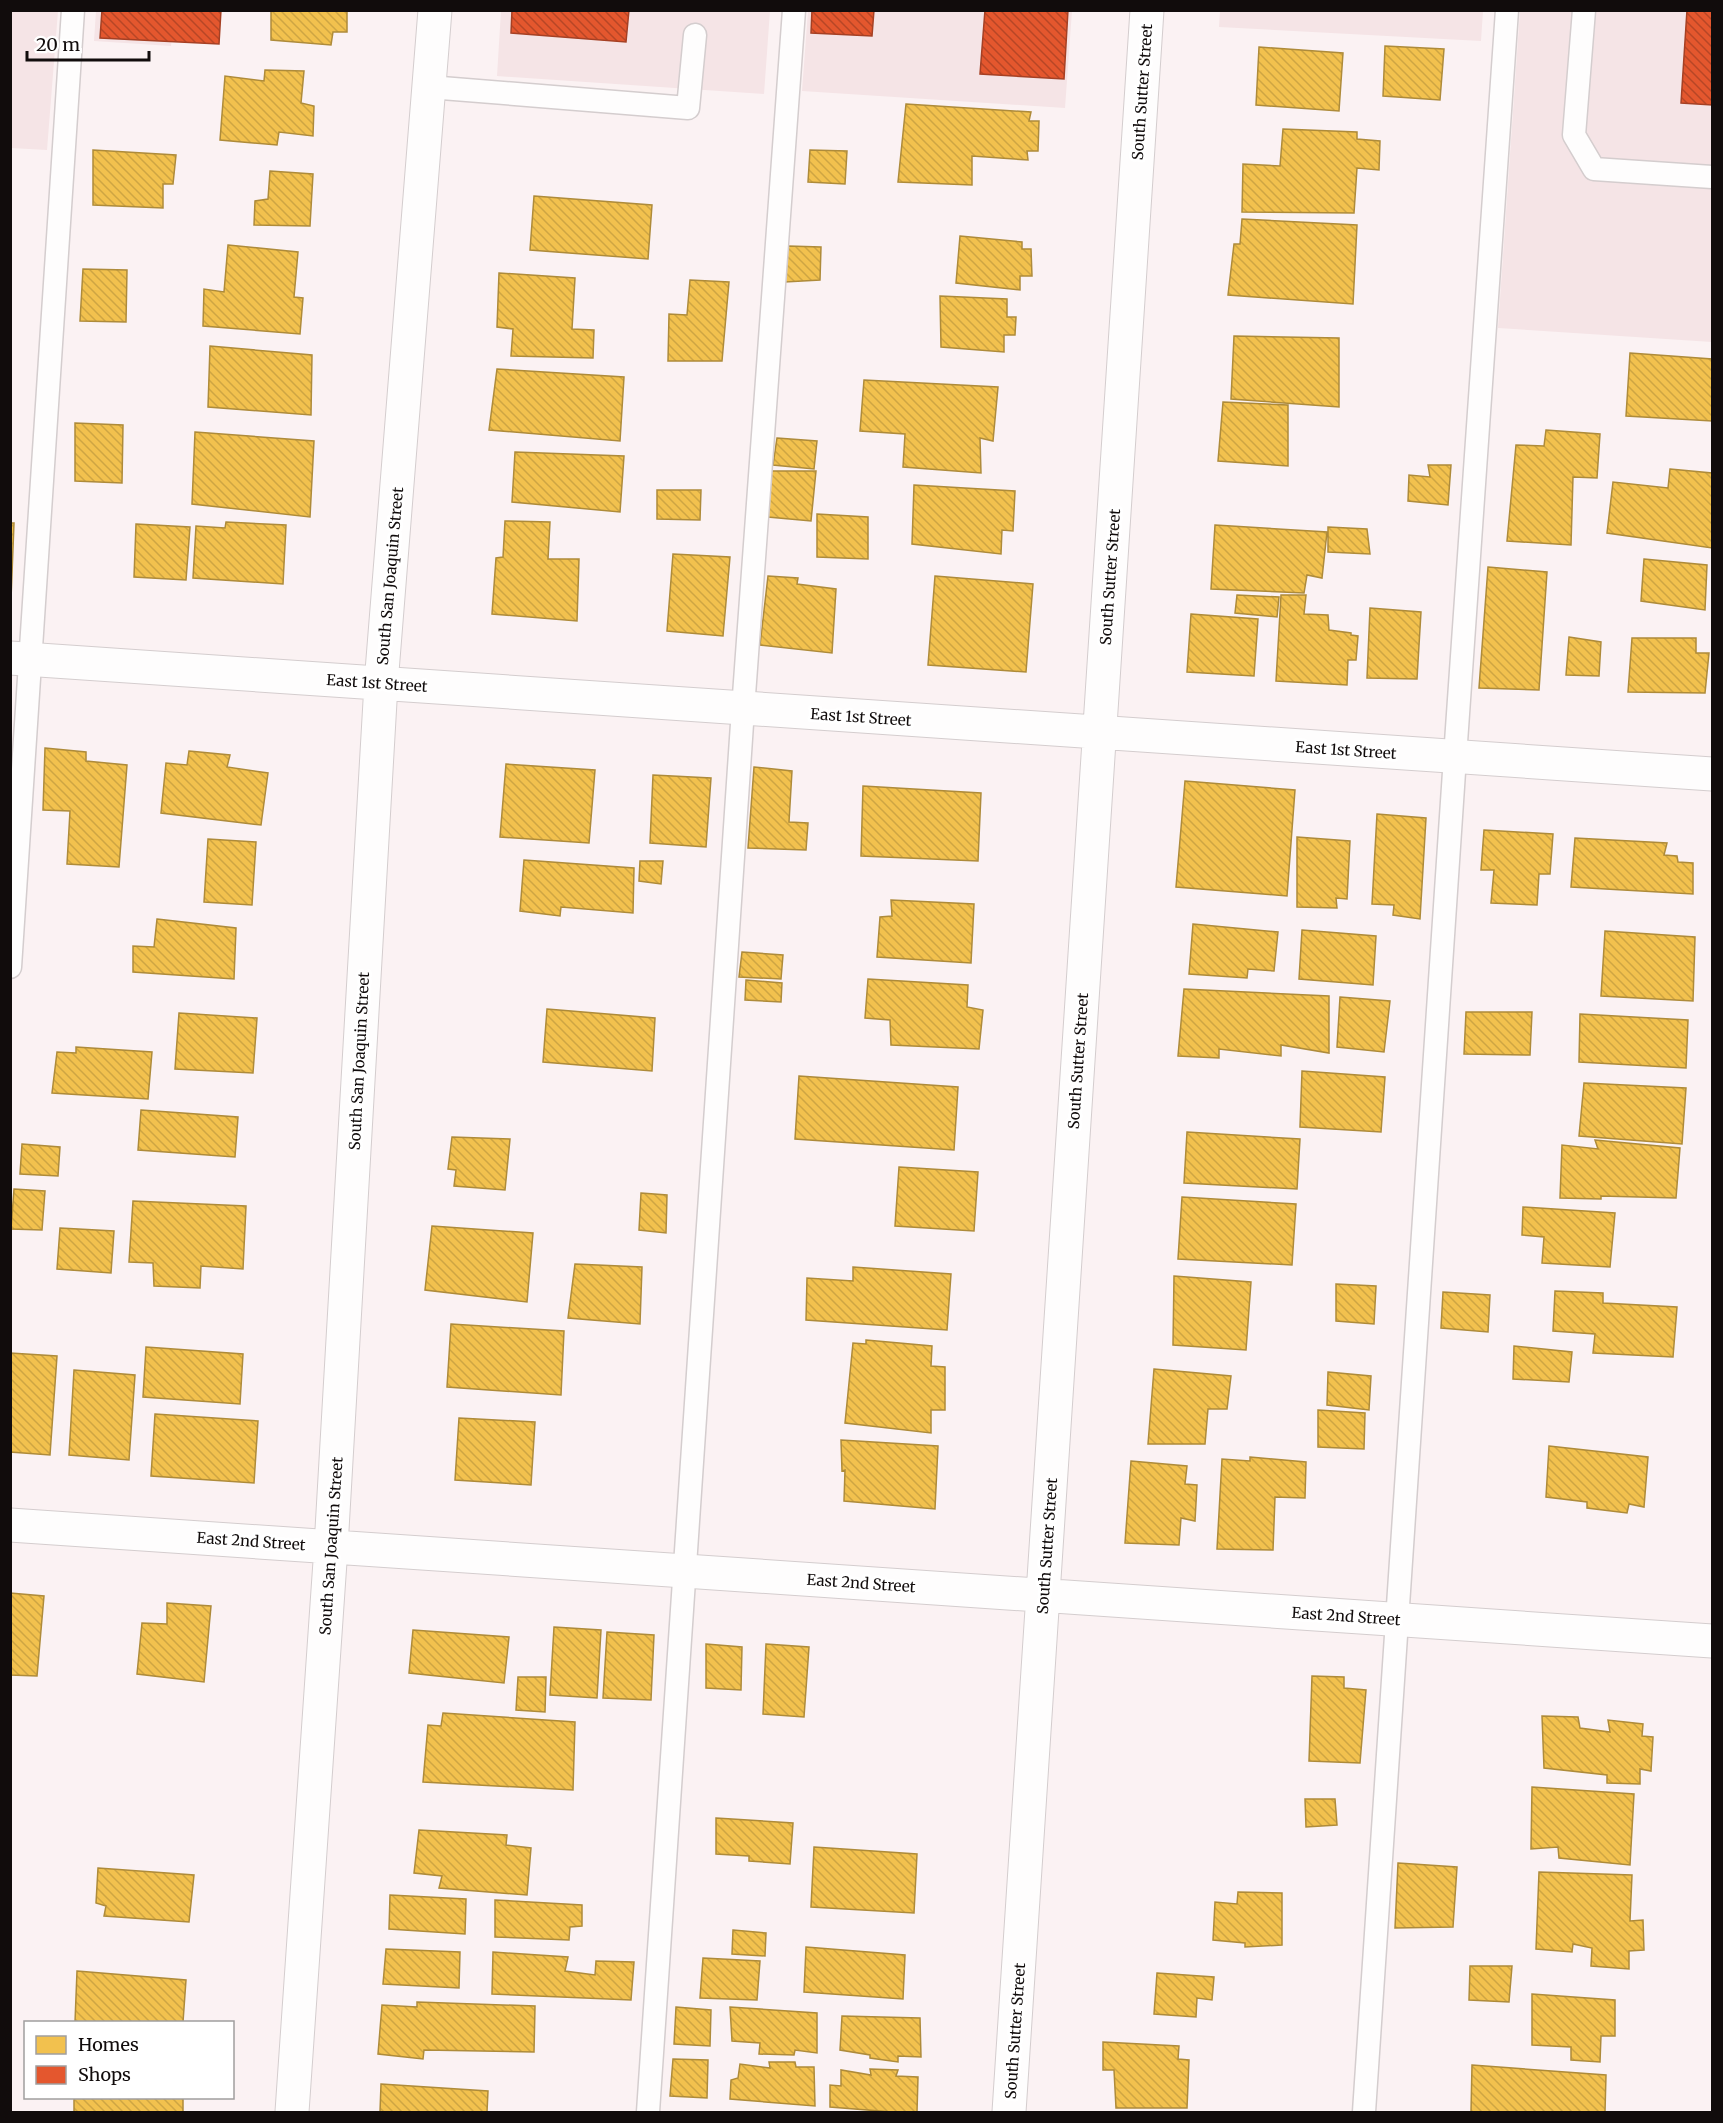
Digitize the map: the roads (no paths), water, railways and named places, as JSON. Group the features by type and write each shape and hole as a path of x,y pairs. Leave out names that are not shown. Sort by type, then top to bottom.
{"street":[{"name":"South San Joaquin Street","path":"292,2112 331,1547 381,684 435,10"},
{"name":"South Sutter Street","path":"1009,2112 1147,10"},
{"name":"East 1st Street","path":"20,659 1713,774"},
{"name":"East 2nd Street","path":"10,1525 1713,1641"}],"lane":[{"path":"10,967 20,659 73,10"},
{"path":"648,2112 743,709 794,10"},
{"path":"1364,2112 1507,10"},
{"path":"1584,10 1574,135 1594,169 1713,177"},
{"path":"429,87 688,108 695,35"}]}
